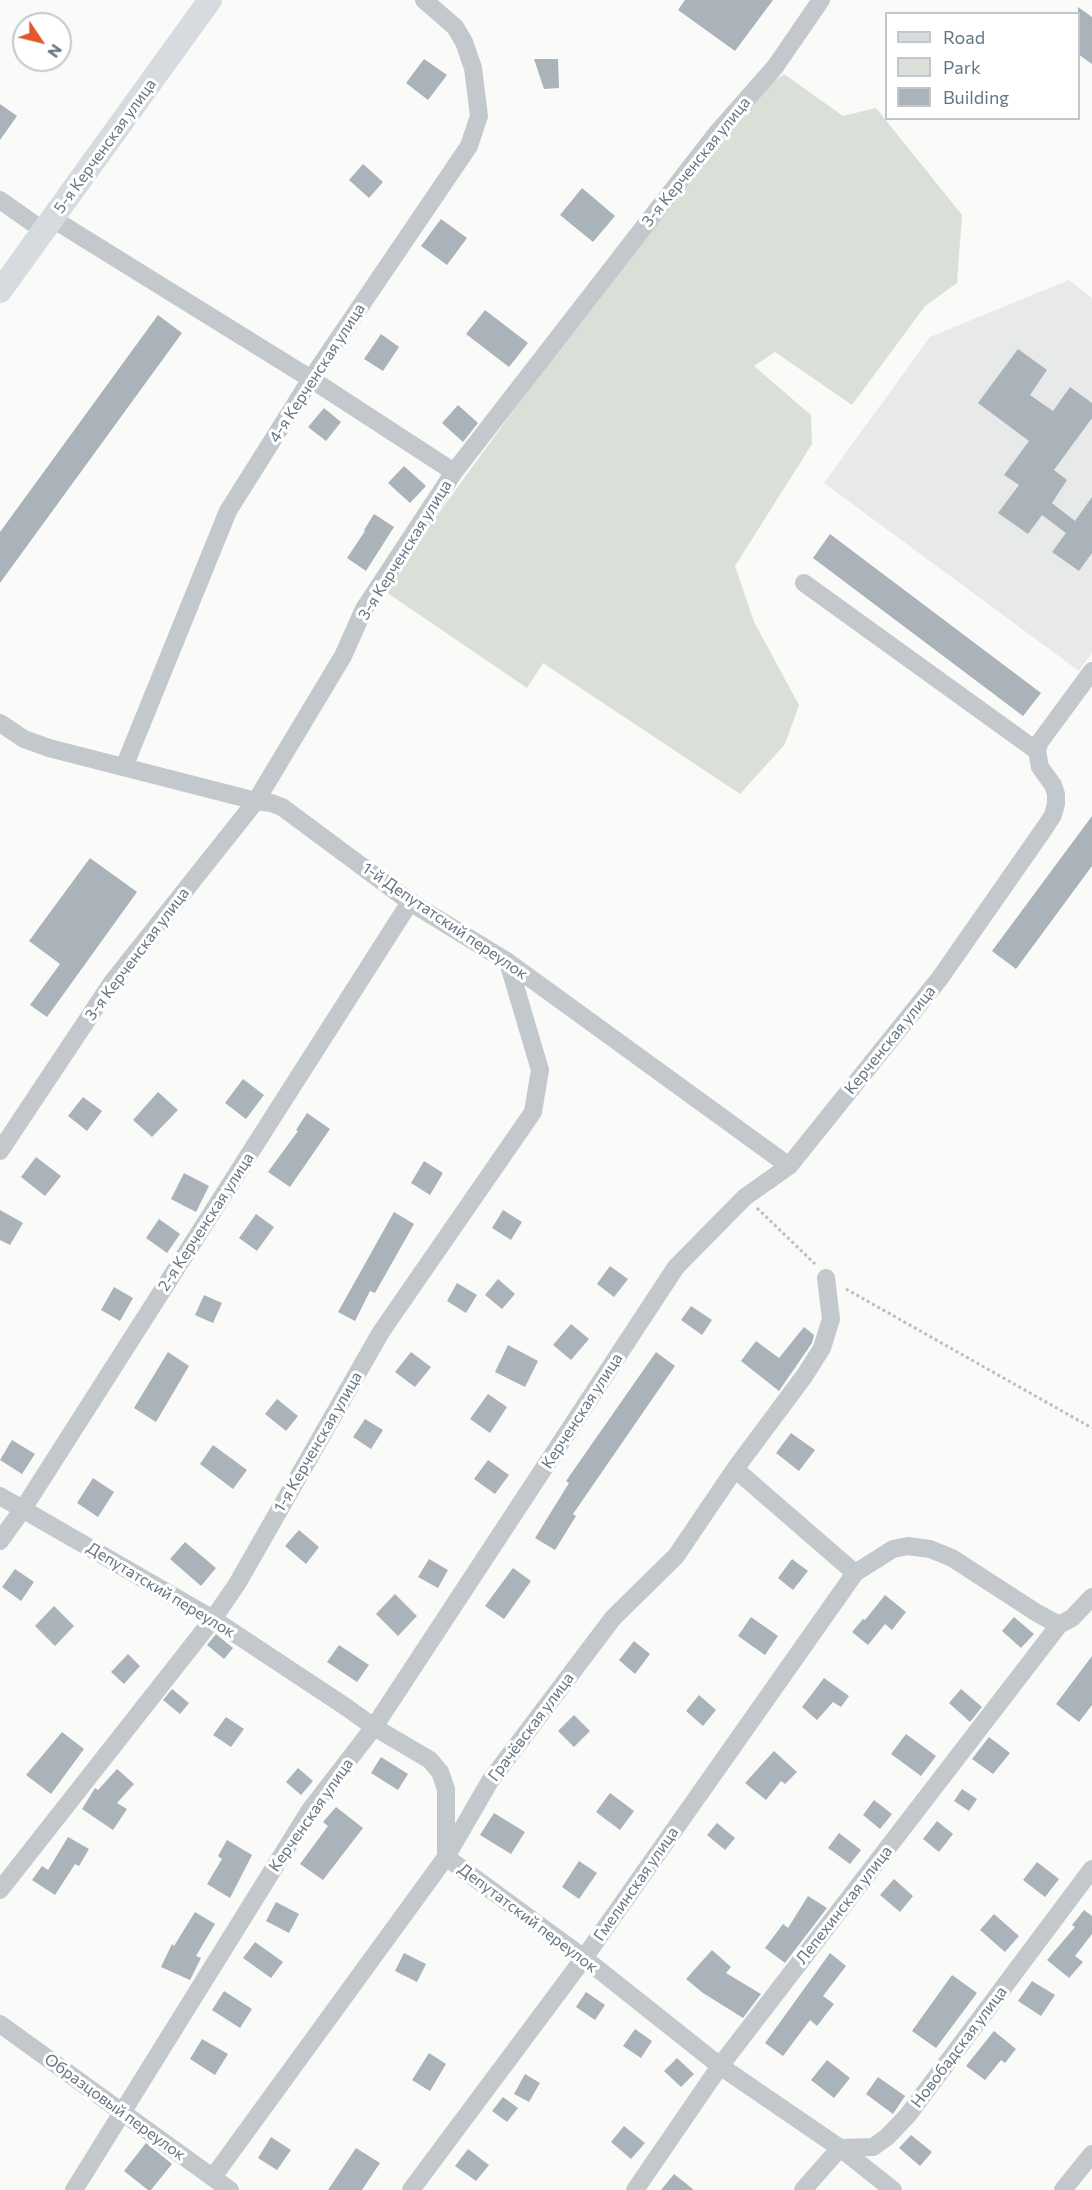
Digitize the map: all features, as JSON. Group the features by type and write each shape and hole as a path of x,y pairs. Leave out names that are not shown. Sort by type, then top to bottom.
{"main road":[{"name":"5-я Керченская улица","path":"0,291 210,0"}],"street":[{"name":"4-я Керченская улица","path":"124,767 228,511 311,379 469,146 479,116 473,68 464,42 455,27 424,0"},
{"name":"3-я Керченская улица","path":"0,1151 113,981 256,801 343,656 364,609 454,472 716,134 775,67 821,0"},
{"path":"0,200 48,225 311,379 454,472"},
{"path":"804,583 1037,751 1042,738 1092,671"},
{"name":"1-й Депутатский переулок","path":"0,723 24,739 49,748 282,807 410,902 508,962 789,1166"},
{"name":"Керченская улица","path":"74,2190 310,1810 374,1727 676,1267 745,1197 789,1166 940,978 1046,826 1053,815 1056,794 1053,785 1040,767 1037,751"},
{"name":"2-я Керченская улица","path":"0,1541 23,1509 410,902"},
{"name":"1-я Керченская улица","path":"0,1890 213,1619 237,1584 381,1332 533,1112 540,1070 508,962"},
{"name":"Грачёвская улица","path":"213,2177 446,1857 497,1772 613,1618 676,1556 735,1469 805,1375 822,1348 831,1319 826,1278"},
{"path":"735,1469 855,1573 893,1549 908,1546 930,1549 952,1558 1059,1625"},
{"name":"Депутатский переулок","path":"0,1496 213,1619 374,1727 430,1760 440,1772 446,1789 446,1857 584,1958 720,2066 840,2148 893,2190"},
{"name":"Гмелинская улица","path":"411,2190 584,1958 855,1573"},
{"name":"Лепехинская улица","path":"635,2190 720,2066 1059,1625 1072,1618 1092,1597"},
{"name":"Новобадская улица","path":"840,2148 873,2147 887,2137 908,2115 1092,1869"},
{"name":"Образцовый переулок","path":"0,2024 230,2190"},
{"path":"803,2190 840,2148"},
{"path":"1063,2190 1092,2154"}],"path":[{"path":"745,1197 809,1256 826,1278 1092,1428"}],"shaded area":[{"path":"1069,280 1092,298 1092,653 1079,671 824,483 930,337"}],"green space":[{"path":"784,74 843,116 876,108 962,215 957,283 925,306 852,405 775,352 754,366 811,415 812,444 735,566 754,622 799,705 785,744 740,794 543,663 527,688 383,590 727,116"}],"building":[{"path":"685,0 773,0 735,51 678,10"},
{"path":"1078,7 1092,17 1092,64 1080,55 1080,12 1078,12"},
{"path":"424,59 447,75 428,100 406,83"},
{"path":"534,59 558,59 559,88 544,89"},
{"path":"0,104 17,116 0,140"},
{"path":"363,164 383,182 369,198 349,180"},
{"path":"582,188 615,216 593,242 560,215"},
{"path":"441,219 467,238 447,265 421,246"},
{"path":"485,310 528,343 509,367 466,334"},
{"path":"158,315 182,333 0,583 0,532"},
{"path":"381,334 399,347 383,371 364,359"},
{"path":"1018,349 1047,370 1030,395 1053,411 1070,387 1092,403 1092,418 1054,470 1067,480 1052,503 1075,521 1092,497 1092,553 1079,571 1052,552 1066,533 1042,515 1028,534 998,513 1019,485 1004,475 1029,441 978,403"},
{"path":"458,405 478,423 463,442 442,423"},
{"path":"324,408 341,422 326,441 308,427"},
{"path":"404,466 426,486 410,503 388,483"},
{"path":"374,514 394,527 366,571 347,558"},
{"path":"830,534 1041,693 1023,716 813,558"},
{"path":"1092,816 1092,866 1016,969 992,951"},
{"path":"90,858 137,892 47,1017 30,1005 60,964 29,941"},
{"path":"243,1079 264,1095 246,1119 225,1103"},
{"path":"158,1092 178,1110 152,1137 133,1120"},
{"path":"83,1097 102,1111 87,1131 68,1116"},
{"path":"307,1113 330,1129 290,1187 268,1172 298,1131 296,1130"},
{"path":"36,1157 61,1176 45,1196 21,1177"},
{"path":"424,1161 443,1173 430,1195 411,1183"},
{"path":"184,1173 209,1186 196,1212 171,1199"},
{"path":"0,1210 23,1223 10,1245 0,1240"},
{"path":"503,1210 522,1222 511,1240 492,1228"},
{"path":"394,1212 414,1224 375,1293 370,1291 355,1321 338,1312"},
{"path":"256,1214 274,1227 257,1251 239,1238"},
{"path":"159,1219 180,1234 167,1253 146,1238"},
{"path":"610,1266 628,1279 614,1297 597,1284"},
{"path":"498,1279 515,1294 502,1309 485,1295"},
{"path":"457,1283 477,1295 466,1313 447,1301"},
{"path":"114,1287 133,1298 120,1321 101,1310"},
{"path":"204,1295 222,1303 213,1323 195,1315"},
{"path":"691,1306 712,1320 702,1335 681,1320"},
{"path":"571,1324 589,1339 571,1360 553,1345"},
{"path":"804,1327 814,1335 812,1343 779,1391 741,1361 756,1341 779,1358"},
{"path":"508,1345 538,1361 525,1387 495,1372"},
{"path":"168,1352 189,1366 156,1422 134,1408"},
{"path":"411,1352 431,1367 415,1387 395,1372"},
{"path":"656,1352 675,1366 573,1514 576,1516 555,1550 535,1538 569,1483 566,1481"},
{"path":"488,1394 507,1407 490,1433 470,1419"},
{"path":"277,1399 298,1416 286,1431 265,1414"},
{"path":"365,1419 383,1430 371,1449 353,1437"},
{"path":"791,1433 815,1450 799,1471 776,1453"},
{"path":"12,1440 35,1454 22,1474 0,1460"},
{"path":"213,1445 247,1470 233,1489 200,1464"},
{"path":"488,1460 509,1475 495,1494 474,1479"},
{"path":"93,1478 114,1492 98,1517 77,1503"},
{"path":"299,1530 319,1547 306,1564 285,1546"},
{"path":"185,1542 216,1568 201,1586 170,1559"},
{"path":"429,1559 448,1570 438,1588 418,1577"},
{"path":"792,1559 808,1571 793,1590 778,1578"},
{"path":"513,1568 531,1581 504,1619 485,1606"},
{"path":"15,1569 34,1582 21,1601 2,1587"},
{"path":"395,1594 417,1616 398,1636 376,1614"},
{"path":"885,1595 906,1612 892,1630 885,1624 868,1645 852,1632"},
{"path":"54,1606 74,1626 55,1646 35,1626"},
{"path":"751,1617 778,1636 765,1655 738,1636"},
{"path":"1014,1617 1034,1634 1021,1648 1002,1631"},
{"path":"216,1634 233,1648 224,1659 207,1645"},
{"path":"634,1641 650,1654 635,1674 619,1660"},
{"path":"339,1645 369,1665 357,1682 327,1662"},
{"path":"128,1654 140,1666 124,1684 111,1672"},
{"path":"1092,1656 1092,1705 1079,1722 1056,1704"},
{"path":"824,1678 849,1696 841,1707 833,1702 817,1720 802,1707"},
{"path":"172,1689 189,1703 180,1714 163,1700"},
{"path":"961,1689 982,1707 970,1722 949,1703"},
{"path":"699,1695 716,1710 703,1726 686,1711"},
{"path":"574,1715 590,1731 574,1747 558,1731"},
{"path":"226,1717 244,1729 231,1747 213,1735"},
{"path":"62,1732 84,1749 51,1794 26,1775"},
{"path":"906,1734 936,1756 921,1776 891,1754"},
{"path":"989,1737 1010,1753 993,1774 972,1759"},
{"path":"774,1751 797,1772 785,1784 781,1781 766,1800 745,1783"},
{"path":"381,1757 408,1774 398,1790 371,1773"},
{"path":"298,1768 313,1781 301,1795 286,1782"},
{"path":"117,1769 134,1784 117,1803 127,1809 113,1830 82,1809 95,1788 98,1790"},
{"path":"962,1789 977,1799 969,1811 954,1801"},
{"path":"610,1793 634,1811 620,1830 596,1812"},
{"path":"874,1800 892,1814 880,1829 863,1815"},
{"path":"336,1807 363,1828 323,1880 300,1864 328,1826 323,1822"},
{"path":"494,1813 525,1832 511,1854 480,1835"},
{"path":"937,1821 953,1834 939,1852 923,1839"},
{"path":"717,1823 735,1838 725,1850 707,1835"},
{"path":"839,1833 861,1850 850,1864 828,1848"},
{"path":"68,1837 89,1849 79,1866 75,1864 55,1895 32,1880 42,1866 48,1870"},
{"path":"227,1840 252,1855 230,1898 207,1884 222,1859 218,1856"},
{"path":"579,1861 597,1873 579,1899 562,1887"},
{"path":"1037,1862 1059,1879 1045,1897 1023,1880"},
{"path":"894,1879 913,1896 900,1912 880,1895"},
{"path":"808,1896 827,1908 785,1963 765,1948 783,1924 788,1928"},
{"path":"276,1902 299,1914 289,1933 266,1921"},
{"path":"1084,1910 1092,1916 1092,1934 1075,1956 1083,1962 1069,1978 1047,1960 1075,1927 1072,1925"},
{"path":"195,1912 215,1924 196,1956 201,1958 190,1980 161,1967 172,1944 174,1946"},
{"path":"994,1914 1019,1936 1005,1952 980,1930"},
{"path":"255,1942 283,1962 271,1978 243,1958"},
{"path":"712,1950 731,1967 726,1973 761,1994 743,2018 703,1993 686,1979"},
{"path":"404,1953 426,1964 417,1982 395,1971"},
{"path":"830,1953 846,1966 823,1996 834,2004 817,2026 810,2020 783,2056 765,2043"},
{"path":"952,1975 977,1993 936,2048 912,2031"},
{"path":"1032,1981 1055,1995 1041,2016 1018,2001"},
{"path":"224,1991 252,2009 240,2028 212,2010"},
{"path":"586,1992 605,2005 595,2020 576,2007"},
{"path":"635,2029 652,2041 641,2058 623,2046"},
{"path":"994,2031 1016,2049 1005,2063 1001,2060 985,2080 966,2066"},
{"path":"202,2039 228,2054 215,2075 190,2059"},
{"path":"429,2053 446,2064 430,2091 412,2080"},
{"path":"677,2058 694,2074 681,2087 664,2071"},
{"path":"827,2060 850,2078 834,2098 811,2080"},
{"path":"525,2074 540,2083 529,2102 514,2094"},
{"path":"878,2077 905,2096 893,2114 866,2094"},
{"path":"503,2097 518,2108 507,2122 492,2111"},
{"path":"624,2126 645,2143 631,2159 611,2142"},
{"path":"911,2135 932,2152 920,2166 899,2148"},
{"path":"271,2137 291,2150 277,2170 258,2158"},
{"path":"146,2143 172,2164 151,2190 124,2171"},
{"path":"356,2148 380,2163 362,2190 328,2190"},
{"path":"468,2149 489,2165 476,2181 455,2166"},
{"path":"674,2174 694,2190 661,2190"}]}
